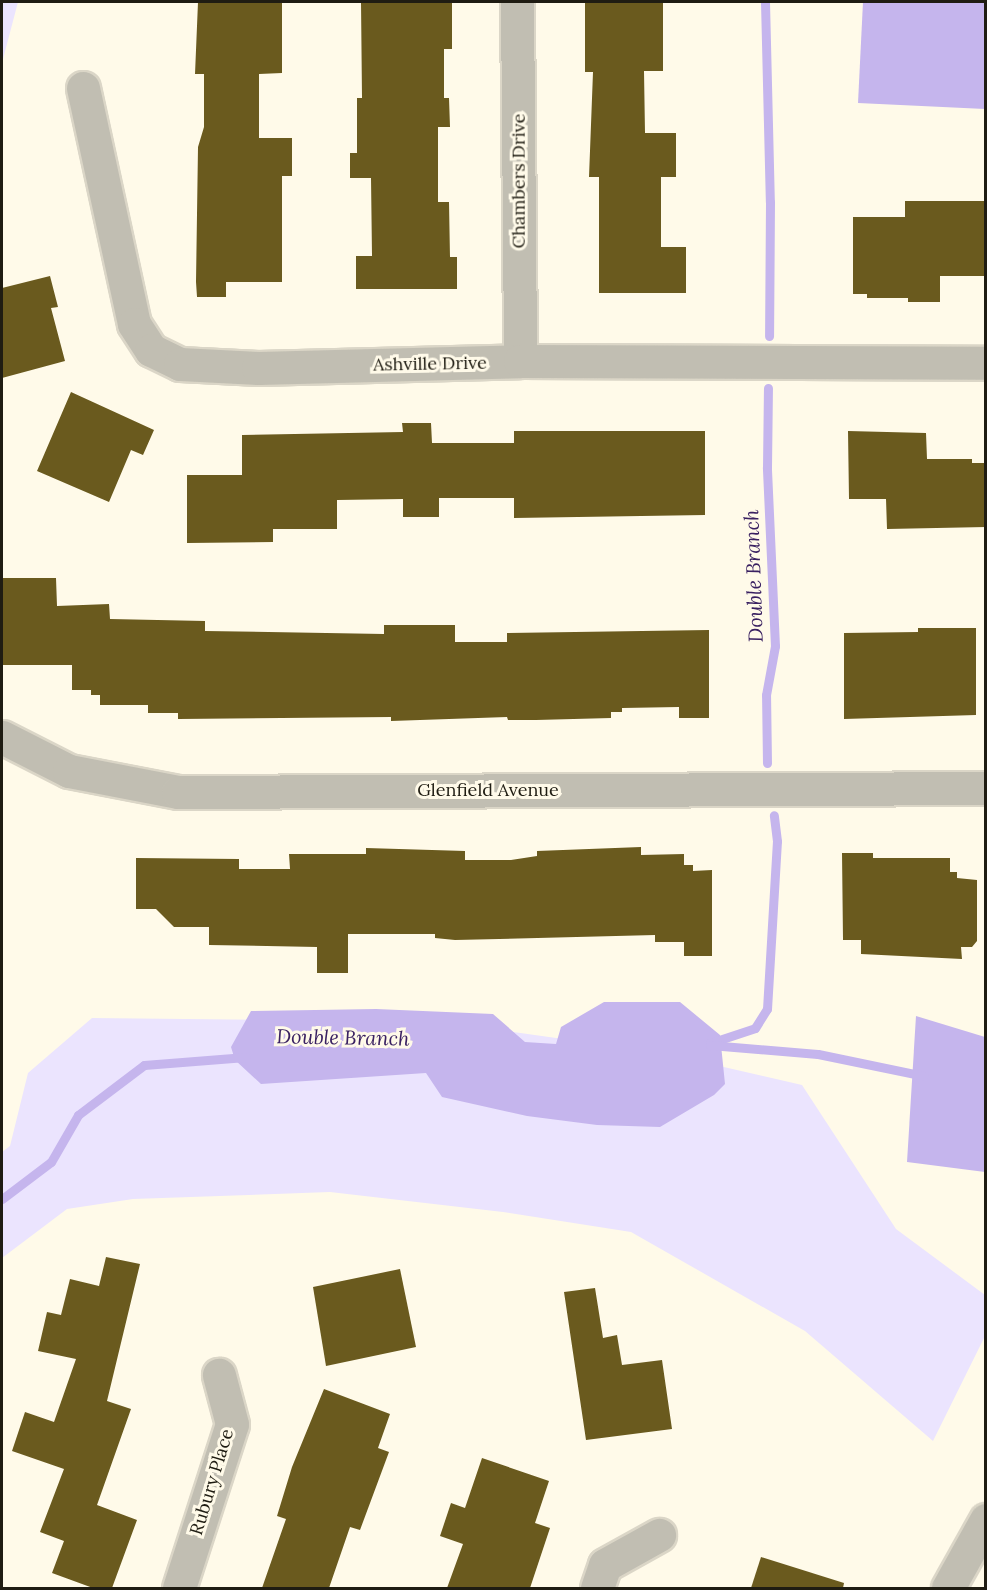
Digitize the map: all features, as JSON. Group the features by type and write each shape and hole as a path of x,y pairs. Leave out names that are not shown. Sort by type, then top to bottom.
{"street":[{"name":"Chambers Drive","path":"517,2 520,361"},
{"name":"Ashville Drive","path":"83,88 134,324 151,350 180,364 258,368 520,361 986,363"},
{"name":"Glenfield Avenue","path":"2,737 69,771 178,792 986,788"},
{"name":"Rubury Place","path":"179,1588 232,1424 219,1375"},
{"path":"948,1588 986,1520"},
{"path":"597,1588 605,1566 659,1535"}],"shaded area":[{"path":"2,2 18,2 2,63"},
{"path":"92,1018 443,1022 663,1053 802,1085 896,1229 985,1295 985,1336 933,1441 805,1331 631,1232 503,1212 330,1192 133,1199 67,1209 2,1258 2,1152 10,1146 28,1073"}],"water":[{"path":"863,2 985,2 985,109 858,103"},
{"path":"604,1002 680,1002 720,1035 725,1084 714,1095 660,1127 597,1125 527,1116 442,1097 426,1073 261,1084 235,1060 231,1047 251,1011 376,1009 493,1014 525,1042 556,1044 561,1027"},
{"path":"916,1016 985,1037 985,1172 907,1162"}],"building":[{"path":"198,2 282,2 282,73 259,74 259,138 292,138 292,176 282,176 282,282 226,282 226,297 197,297 198,147 204,127 204,74 195,74"},
{"path":"361,2 452,2 452,49 444,49 444,98 449,98 450,127 438,127 438,202 449,202 450,257 457,257 457,289 356,289 356,256 372,256 371,178 350,178 350,153 357,153 357,98 362,98"},
{"path":"585,2 663,2 663,71 644,71 645,133 676,133 676,177 661,177 661,247 686,247 686,293 599,293 599,177 589,177 593,72 585,72"},
{"path":"905,201 986,201 986,276 940,276 940,302 908,302 908,298 867,298 867,294 853,294 853,217 905,217"},
{"path":"50,276 58,307 51,308 65,361 2,378 2,288"},
{"path":"71,392 154,430 143,455 131,450 109,502 37,471"},
{"path":"402,423 431,423 432,443 514,443 514,431 705,431 705,515 514,518 514,498 439,498 439,517 403,517 403,499 337,500 337,529 273,529 273,542 187,543 187,475 242,475 242,435 403,432"},
{"path":"848,431 926,433 927,459 972,459 972,463 986,463 986,527 887,529 886,499 849,499"},
{"path":"2,578 56,578 57,606 109,604 110,619 205,621 205,631 384,634 384,625 455,625 455,642 507,642 507,633 709,630 709,718 679,718 679,707 622,708 622,712 611,712 611,718 536,720 508,720 507,717 391,721 391,717 178,719 178,713 148,713 148,705 100,705 100,695 91,695 91,690 72,690 72,665 2,665"},
{"path":"918,628 976,628 976,715 844,719 844,633 918,632"},
{"path":"641,847 641,855 684,854 684,865 693,865 693,871 712,870 712,956 684,956 684,942 655,942 655,935 455,940 435,938 435,934 348,934 348,973 317,973 317,947 209,945 209,927 174,927 156,909 136,909 136,858 239,859 239,869 290,869 289,854 366,854 366,848 465,851 465,860 511,860 537,856 537,851"},
{"path":"842,853 873,853 873,858 950,858 950,872 957,872 957,878 977,880 977,941 972,947 961,947 962,959 861,954 861,940 843,940"},
{"path":"106,1257 140,1264 107,1401 131,1409 97,1505 137,1520 112,1588 93,1588 52,1573 64,1541 40,1532 64,1469 12,1451 25,1412 54,1422 76,1359 38,1351 47,1312 61,1315 70,1279 99,1286"},
{"path":"400,1269 416,1347 326,1366 313,1287"},
{"path":"595,1288 603,1338 617,1335 622,1365 662,1360 672,1429 586,1440 564,1292"},
{"path":"324,1389 390,1414 378,1448 389,1452 360,1530 350,1527 329,1588 262,1588 286,1519 277,1516 292,1467"},
{"path":"482,1458 549,1481 535,1523 550,1528 530,1588 447,1588 463,1544 440,1536 451,1503 465,1508"},
{"path":"761,1557 844,1583 843,1588 751,1588"}],"waterway":[{"name":"Double Branch","path":"765,2 770,202 769,336"},
{"name":"Double Branch","path":"767,763 766,695 775,646 767,467 768,388"},
{"name":"Double Branch","path":"710,1043 755,1028 767,1009 777,841 774,815"},
{"name":"Double Branch","path":"710,1045 818,1054 924,1076"},
{"name":"Double Branch","path":"2,1199 51,1162 78,1115 144,1065 246,1057"}]}
